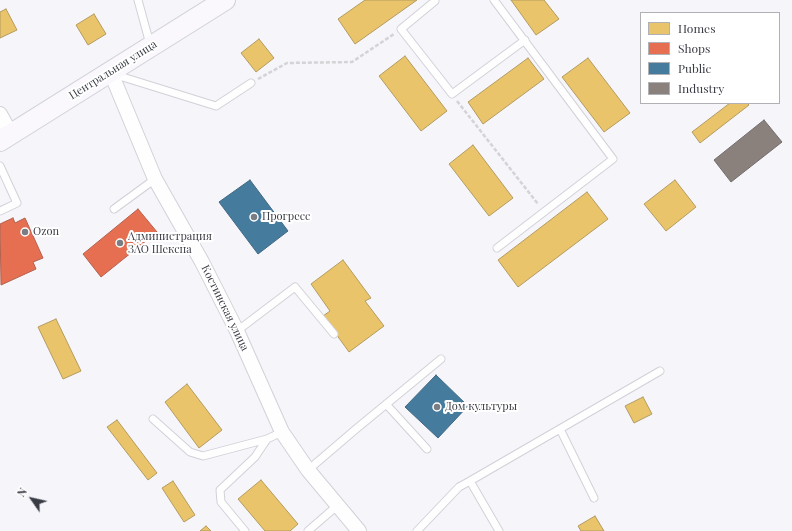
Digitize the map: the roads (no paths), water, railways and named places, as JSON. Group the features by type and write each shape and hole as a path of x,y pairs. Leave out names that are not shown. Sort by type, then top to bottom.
{"street":[{"name":"Центральная улица","path":"6,137 226,0"},
{"name":"Костинская улица","path":"110,73 155,179 202,262 237,330 282,432 308,470 359,531"},
{"path":"0,114 6,137"}],"lane":[{"path":"138,0 151,46"},
{"path":"435,0 401,29 452,94 525,40"},
{"path":"494,0 613,159 497,248"},
{"path":"110,73 216,106 251,83"},
{"path":"0,166 17,203 0,211"},
{"path":"114,209 155,179"},
{"path":"237,330 295,286 334,334"},
{"path":"308,470 441,359"},
{"path":"416,531 458,486 470,481 660,371"},
{"path":"386,404 426,449"},
{"path":"153,419 190,452 203,456 267,439 282,432"},
{"path":"560,429 594,498"},
{"path":"245,531 221,502 220,490 255,457 267,439"},
{"path":"470,481 499,531"},
{"path":"308,531 338,505"}],"place":[{"name":"Прогресс","path":"254,217"},
{"name":"Ozon","path":"25,232"},
{"name":"Администрация ЗАО Шексна","path":"120,243"},
{"name":"Дом культуры","path":"437,407"}]}
